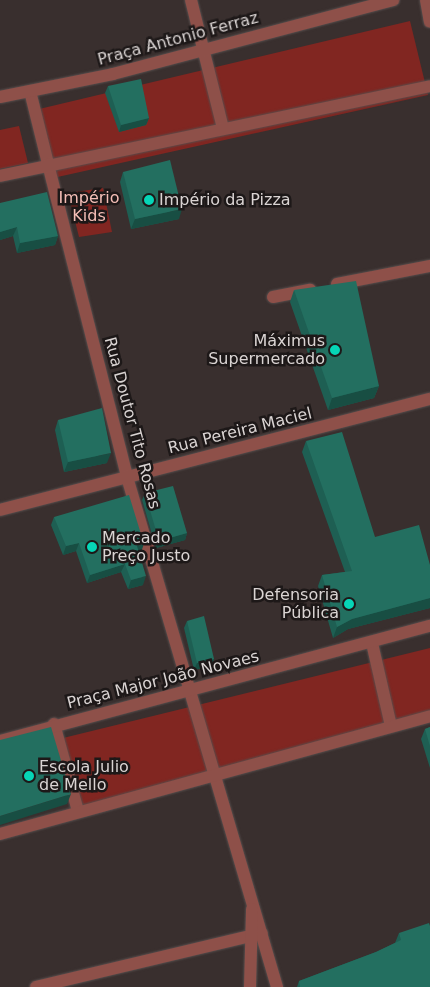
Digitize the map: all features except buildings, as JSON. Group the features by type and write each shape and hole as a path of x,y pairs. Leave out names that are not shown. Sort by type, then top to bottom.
{"street":[{"path":"191,0 223,128"},
{"name":"Praça Antonio Ferraz","path":"0,97 113,74 393,0"},
{"path":"426,0 430,22"},
{"path":"0,176 48,164 430,86"},
{"name":"Rua Doutor Tito Rosas","path":"30,91 127,477 192,689 214,774 252,897 258,934 277,987"},
{"path":"273,297 430,266"},
{"name":"Rua Pereira Maciel","path":"0,510 430,399"},
{"name":"Praça Major João Novaes","path":"78,811 54,724 372,643 430,626"},
{"path":"372,643 391,726"},
{"path":"0,834 78,811 430,716"},
{"path":"0,740 54,724"},
{"path":"36,987 258,934 250,987"}],"green space":[{"path":"410,21 428,95 53,178 35,110"},
{"path":"19,126 28,163 0,169 0,130"},
{"name":"Império Kids","path":"103,188 112,232 79,237 68,193"},
{"path":"430,648 430,717 78,811 59,739"}],"place":[{"name":"Império da Pizza","path":"149,200"},
{"name":"Máximus Supermercado","path":"335,350"},
{"name":"Mercado Preço Justo","path":"92,547"},
{"name":"Defensoria Pública","path":"349,604"},
{"name":"Escola Julio de Mello","path":"29,776"}]}
